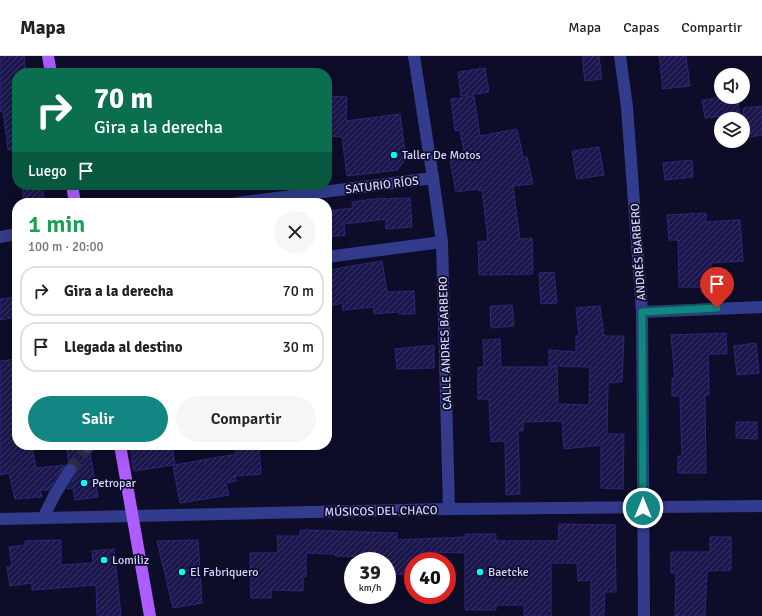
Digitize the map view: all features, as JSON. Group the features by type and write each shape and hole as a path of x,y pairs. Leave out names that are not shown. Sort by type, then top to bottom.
{"main road":[{"path":"48,56 51,68"},
{"path":"121,450 150,616"}],"street":[{"name":"CALLE ANDRES BARBERO","path":"414,56 442,242 449,509"},
{"name":"ANDRÉS BARBERO","path":"620,56 627,107 642,312 644,616"},
{"name":"SATURIO RÍOS","path":"275,198 433,178"},
{"path":"0,237 12,235"},
{"path":"332,256 442,242"},
{"path":"642,312 762,307"},
{"path":"43,518 55,494 70,470"},
{"name":"MÚSICOS DEL CHACO","path":"0,519 449,509 762,506"}],"building":[{"path":"0,56 24,56 25,68 12,68 12,150 8,150 3,111 0,112"},
{"path":"582,56 599,56 602,79 585,81"},
{"path":"659,56 686,56 690,86 663,89"},
{"path":"485,68 489,92 461,96 458,72"},
{"path":"332,96 347,97 346,121 400,114 406,159 397,170 347,176 342,137 332,136"},
{"path":"474,96 480,136 517,129 523,157 527,157 533,184 513,186 520,239 532,238 533,274 479,275 478,242 488,241 482,190 479,191 478,189 456,192 450,160 465,157 460,130 455,131 451,99"},
{"path":"714,99 714,104 738,104 740,112 714,112 714,117 705,118 702,100"},
{"path":"762,106 762,135 750,137 750,112 743,112 743,108"},
{"path":"599,147 604,175 577,179 572,151"},
{"path":"692,160 693,177 665,180 663,163"},
{"path":"23,190 43,190 44,198 23,198"},
{"path":"410,198 412,227 386,229 386,219 344,224 345,235 332,236 332,210 353,208 352,202 372,199"},
{"path":"706,213 706,222 740,220 743,261 711,263 712,287 679,287 678,240 669,240 667,215"},
{"path":"382,261 387,292 414,291 415,314 399,314 399,312 374,314 373,307 343,310 342,303 332,306 332,270"},
{"path":"554,272 557,303 541,304 539,273"},
{"path":"12,298 12,318 0,320 0,299"},
{"path":"512,305 514,326 491,328 490,306"},
{"path":"600,306 604,336 624,336 622,382 608,383 607,434 624,434 623,489 601,488 601,445 564,449 562,421 523,422 523,431 518,431 520,494 506,495 505,441 491,442 489,399 478,399 478,367 484,367 483,340 500,339 501,367 557,367 558,404 589,405 590,367 549,366 549,350 576,352 576,336 579,336 576,308"},
{"path":"726,333 727,354 708,354 709,395 705,395 706,473 678,473 678,456 682,456 680,396 672,396 672,378 675,378 671,335"},
{"path":"756,343 759,373 737,375 734,346"},
{"path":"434,345 434,368 397,369 395,349"},
{"path":"12,360 12,450 33,450 36,468 65,465 49,490 40,490 42,497 15,499 9,473 0,475 0,361"},
{"path":"736,422 757,422 757,439 736,438"},
{"name":"Petropar","path":"67,450 82,450 82,452 90,454 98,497 75,500 73,488 67,489 77,470 74,464 69,463"},
{"path":"131,450 173,450 175,465 236,454 236,450 259,450 261,474 235,476 236,481 226,483 229,495 180,503 173,465 134,471"},
{"path":"559,524 615,525 616,592 605,592 604,616 591,616 591,580 578,581 577,563 551,563 551,616 524,616 524,605 496,605 496,610 465,610 465,553 456,552 404,552 404,575 396,574 396,552 344,552 344,556 335,556 335,554 306,553 306,577 303,577 303,591 271,590 271,598 251,598 250,553 278,553 277,536 300,536 300,530 397,533 397,540 465,537 465,534 496,534 496,541 558,541"},
{"path":"710,537 731,537 731,570 707,571 705,616 675,616 676,573 671,573 671,552 710,552"},
{"path":"61,540 61,565 93,563 92,551 114,549 121,616 97,616 96,585 32,590 32,583 10,586 7,567 12,566 9,547 25,545 25,541"},
{"name":"El Fabriquero","path":"198,540 202,603 173,608 157,541"}],"tunnel":[{"path":"70,470 86,450"}],"place":[{"name":"Taller De Motos","path":"394,155"},
{"name":"Petropar","path":"84,483"},
{"name":"Lomiliz","path":"104,560"},
{"name":"El Fabriquero","path":"182,572"},
{"name":"Baetcke","path":"480,572"}],"route":[{"path":"643,508 642,312 717,308"}]}
